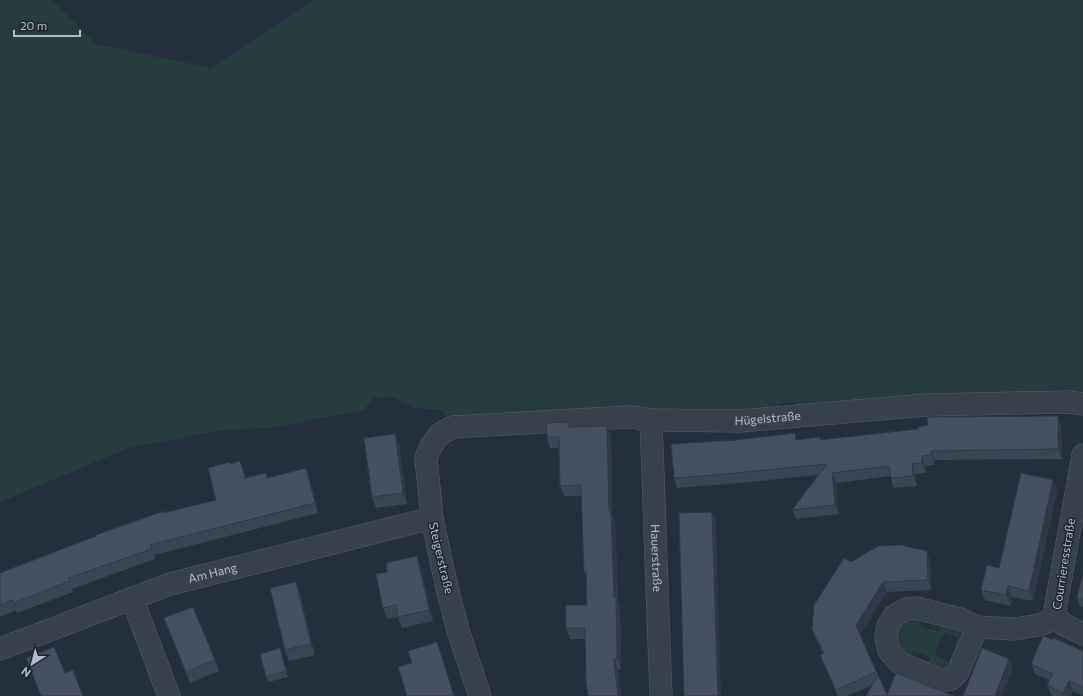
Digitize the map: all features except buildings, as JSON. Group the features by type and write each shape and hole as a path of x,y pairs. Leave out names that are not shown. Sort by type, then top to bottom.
{"street":[{"name":"Hügelstraße","path":"453,427 630,417 651,420 740,421 926,405 1069,402 1083,404"},
{"name":"Hauerstraße","path":"651,420 661,696"},
{"name":"Steigerstraße","path":"453,427 440,434 431,446 426,458 432,518 447,588 459,634 480,696"},
{"name":"Courrieresstraße","path":"1083,455 1055,610 1057,618 1063,624 1083,634"},
{"name":"Am Hang","path":"0,649 170,584 432,518"},
{"path":"132,598 169,696"},
{"path":"977,627 1015,629 1039,625 1057,618"}],"green space":[{"path":"0,0 52,0 96,44 211,68 314,0 1083,0 1083,397 797,412 796,402 779,404 779,414 449,422 443,410 413,408 394,397 373,398 364,410 269,428 224,430 131,447 0,502"},
{"path":"913,618 921,620 921,627 938,631 941,623 959,630 959,638 945,633 943,634 935,655 949,662 943,670 928,665 930,657 913,651 909,657 898,645 896,636 897,633 902,626"}]}
